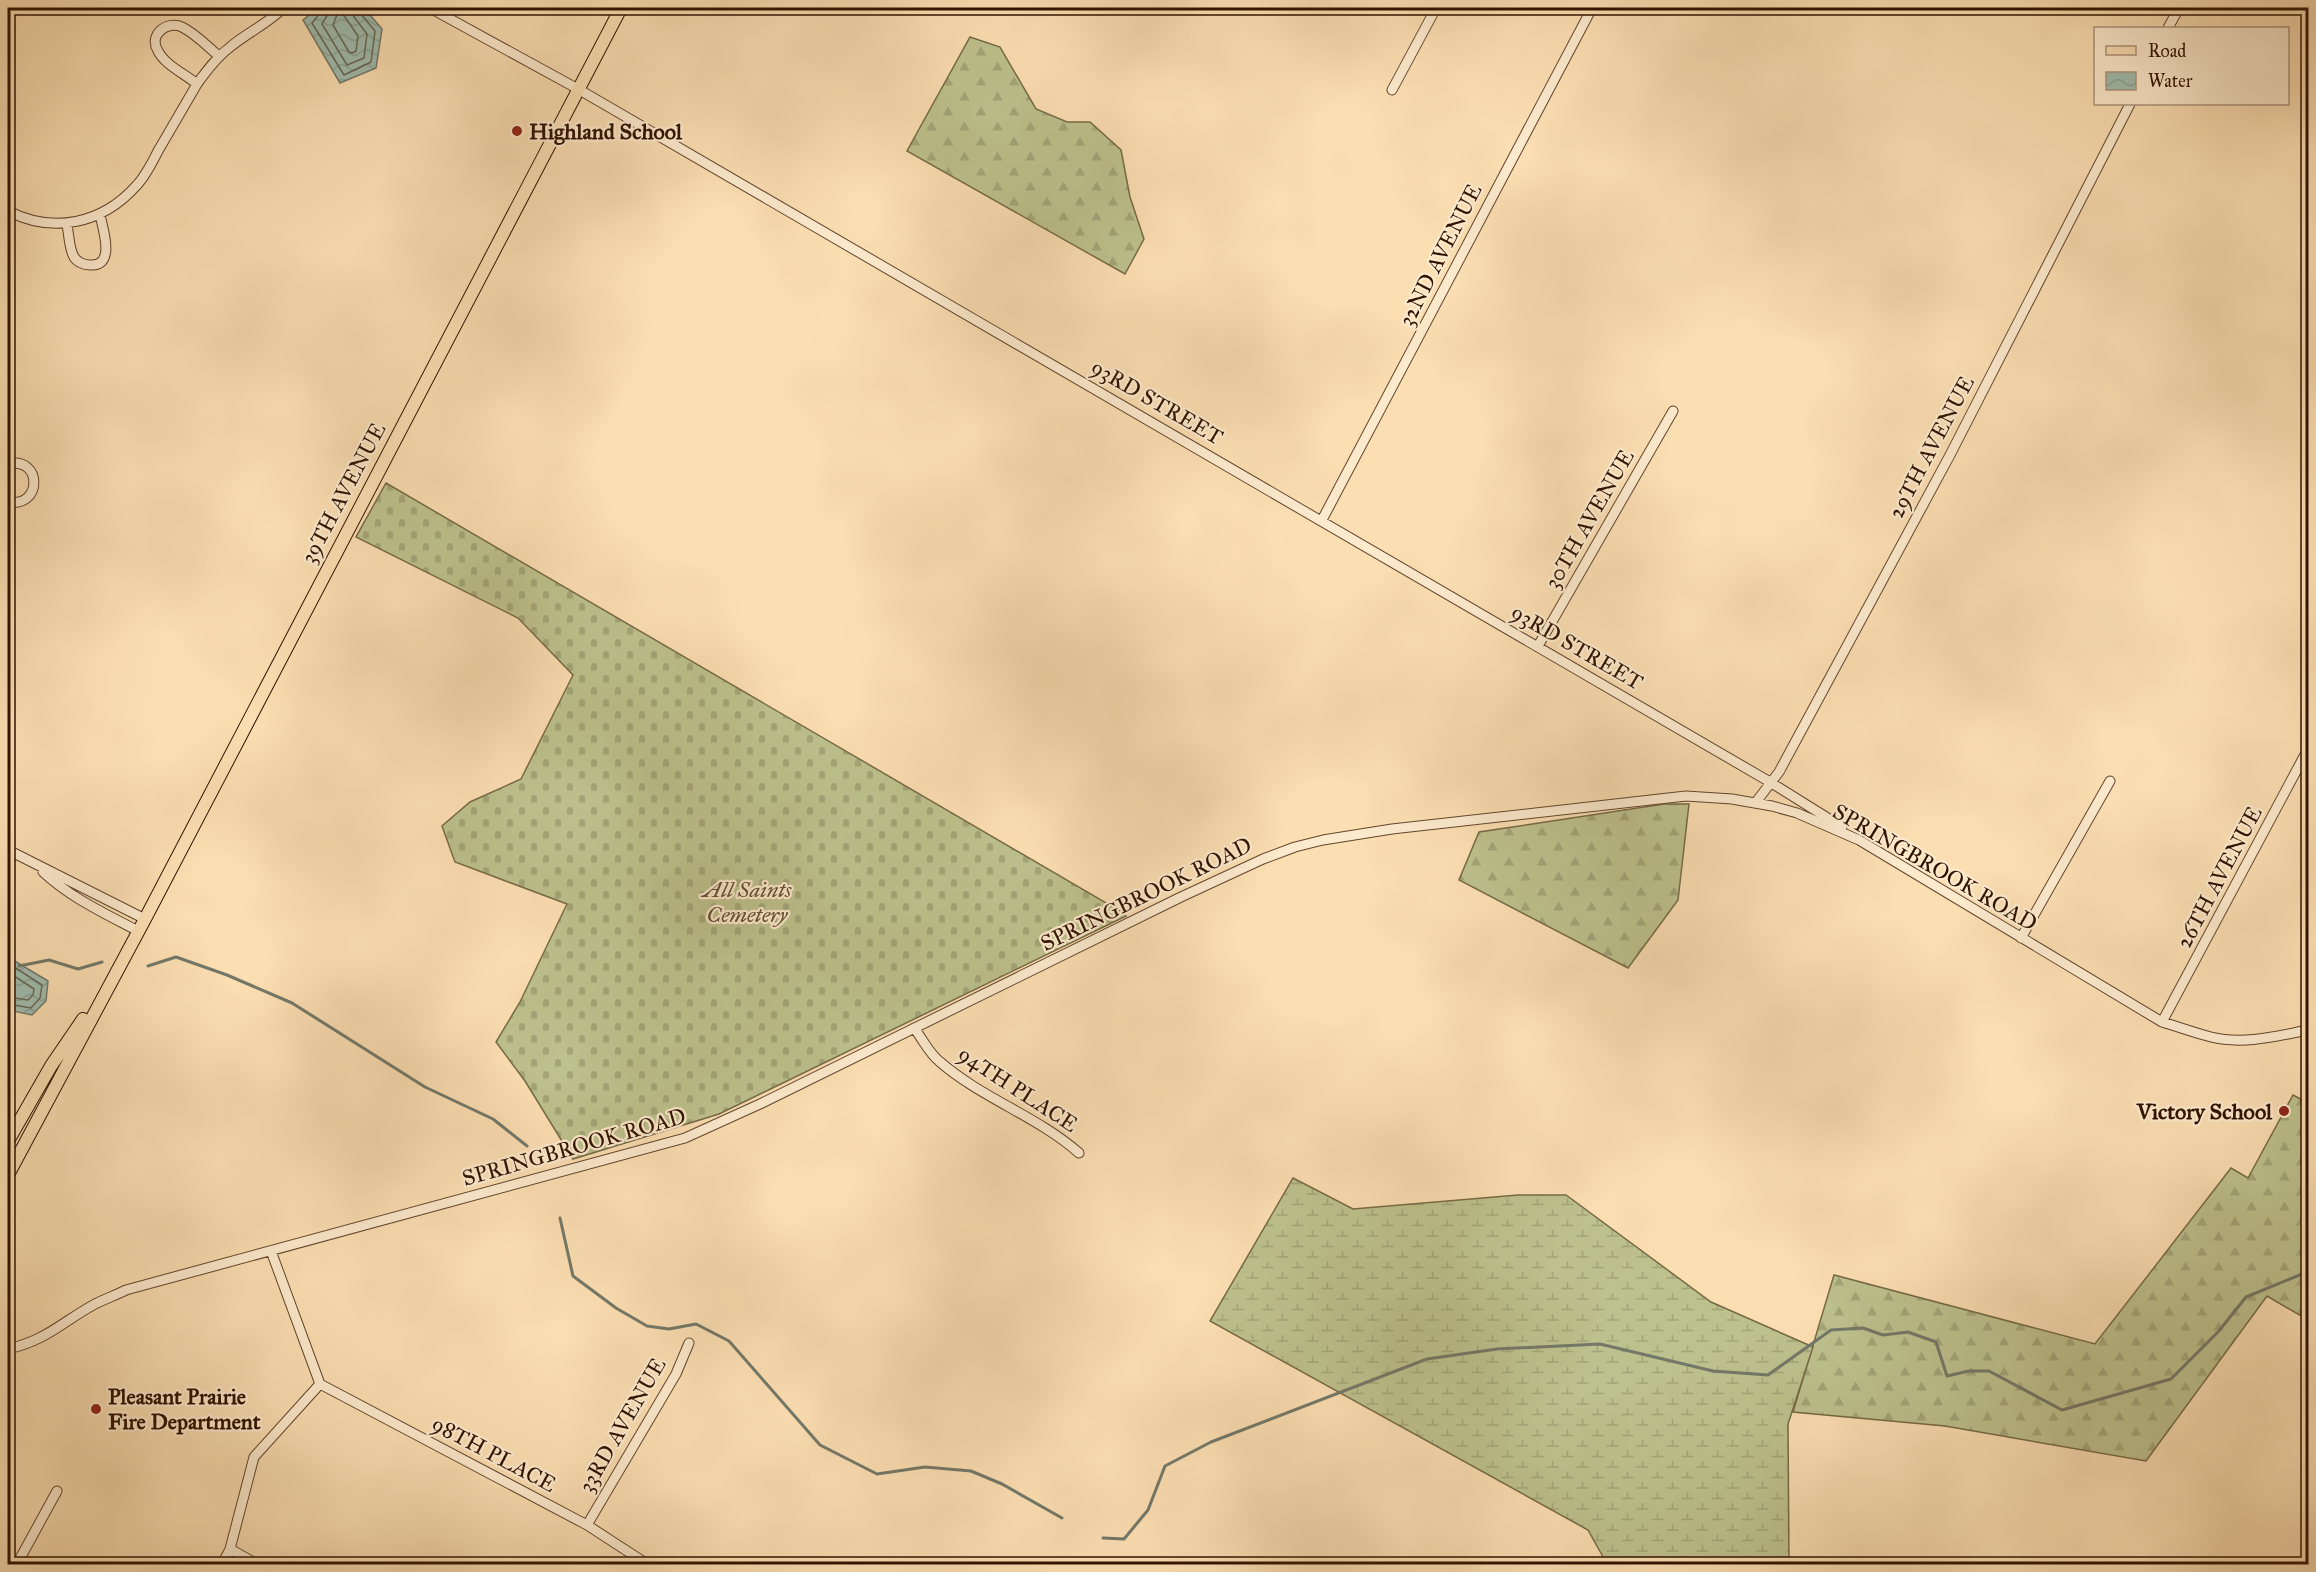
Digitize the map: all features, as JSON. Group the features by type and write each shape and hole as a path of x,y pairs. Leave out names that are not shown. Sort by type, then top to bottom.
{"main road":[{"name":"39TH AVENUE","path":"8,1175 145,919 621,8"},
{"name":"39TH AVENUE","path":"8,1141 51,1066 88,1012 102,998"}],"street":[{"path":"8,211 23,219 44,224 67,225 100,215 137,186 197,84 219,56 283,8"},
{"name":"93RD STREET","path":"430,8 578,89 1322,520 1770,782 1841,826 1859,840"},
{"path":"1392,90 1436,8"},
{"name":"32ND AVENUE","path":"1322,520 1592,8"},
{"path":"2169,27 2179,8"},
{"path":"197,84 167,62 157,50 155,40 160,29 169,25 181,27 219,56"},
{"name":"29TH AVENUE","path":"1756,802 1779,772 1920,513 2129,105"},
{"path":"67,225 74,256 83,265 93,266 101,262 106,253 100,215"},
{"name":"30TH AVENUE","path":"1538,646 1673,411"},
{"path":"8,464 16,463 28,468 34,479 34,486 22,502 8,502"},
{"name":"26TH AVENUE","path":"2162,1022 2308,749"},
{"path":"2020,938 2110,781"},
{"name":"SPRINGBROOK ROAD","path":"8,1349 25,1345 48,1335 95,1304 126,1290 685,1138 760,1104 1191,892 1263,859 1323,840 1392,829 1661,798 1709,797 1756,802 1797,813 1859,840 2162,1022 2212,1038 2227,1040 2253,1040 2308,1030"},
{"path":"8,850 145,919"},
{"path":"34,864 59,887 79,900 138,931"},
{"name":"94TH PLACE","path":"914,1028 938,1060 978,1088 1066,1141 1079,1153"},
{"path":"222,1564 230,1550 254,1456 320,1384 271,1251"},
{"name":"33RD AVENUE","path":"587,1525 676,1374 689,1343"},
{"name":"98TH PLACE","path":"320,1384 587,1525 647,1564"},
{"path":"17,1564 57,1491"},
{"path":"230,1550 257,1564"}],"green space":[{"path":"970,37 1000,47 1036,109 1067,122 1090,122 1121,150 1130,197 1144,239 1125,274 907,151"},
{"name":"All Saints Cemetery","path":"386,483 1126,916 719,1114 573,1159 525,1081 496,1042 520,1002 567,904 455,862 442,826 470,802 521,779 573,675 518,618 356,537"},
{"path":"1664,804 1689,804 1678,900 1628,968 1459,880 1479,832"},
{"path":"2293,1095 2308,1103 2308,1320 2267,1296 2146,1461 1945,1426 1793,1412 1834,1275 2095,1344 2231,1168 2248,1178"},
{"path":"1293,1178 1353,1209 1518,1195 1566,1195 1711,1302 1813,1347 1788,1424 1789,1564 1607,1564 1588,1530 1210,1321"}],"water":[{"path":"318,8 364,8 382,29 376,68 340,83 303,20"},
{"path":"8,957 48,981 46,1001 32,1015 8,1010"}],"waterway":[{"path":"148,966 176,957 227,975 292,1003 425,1087 493,1119 527,1146"},
{"path":"19,966 49,960 78,969 102,962"},
{"path":"560,1218 573,1276 616,1308 647,1326 669,1329 696,1324 729,1341 820,1445 877,1474 925,1467 971,1471 1002,1484 1062,1518"},
{"path":"1103,1538 1124,1539 1148,1510 1165,1466 1211,1442 1427,1359 1497,1349 1600,1344 1713,1371 1768,1375 1831,1330 1863,1328 1883,1335 1908,1332 1936,1342 1947,1376 1969,1371 1989,1371 2062,1410 2171,1379 2218,1332 2246,1297 2302,1274 2308,1275"}],"place":[{"name":"Highland School","path":"517,131"},
{"name":"Victory School","path":"2284,1111"},
{"name":"Pleasant Prairie Fire Department","path":"96,1409"}]}
